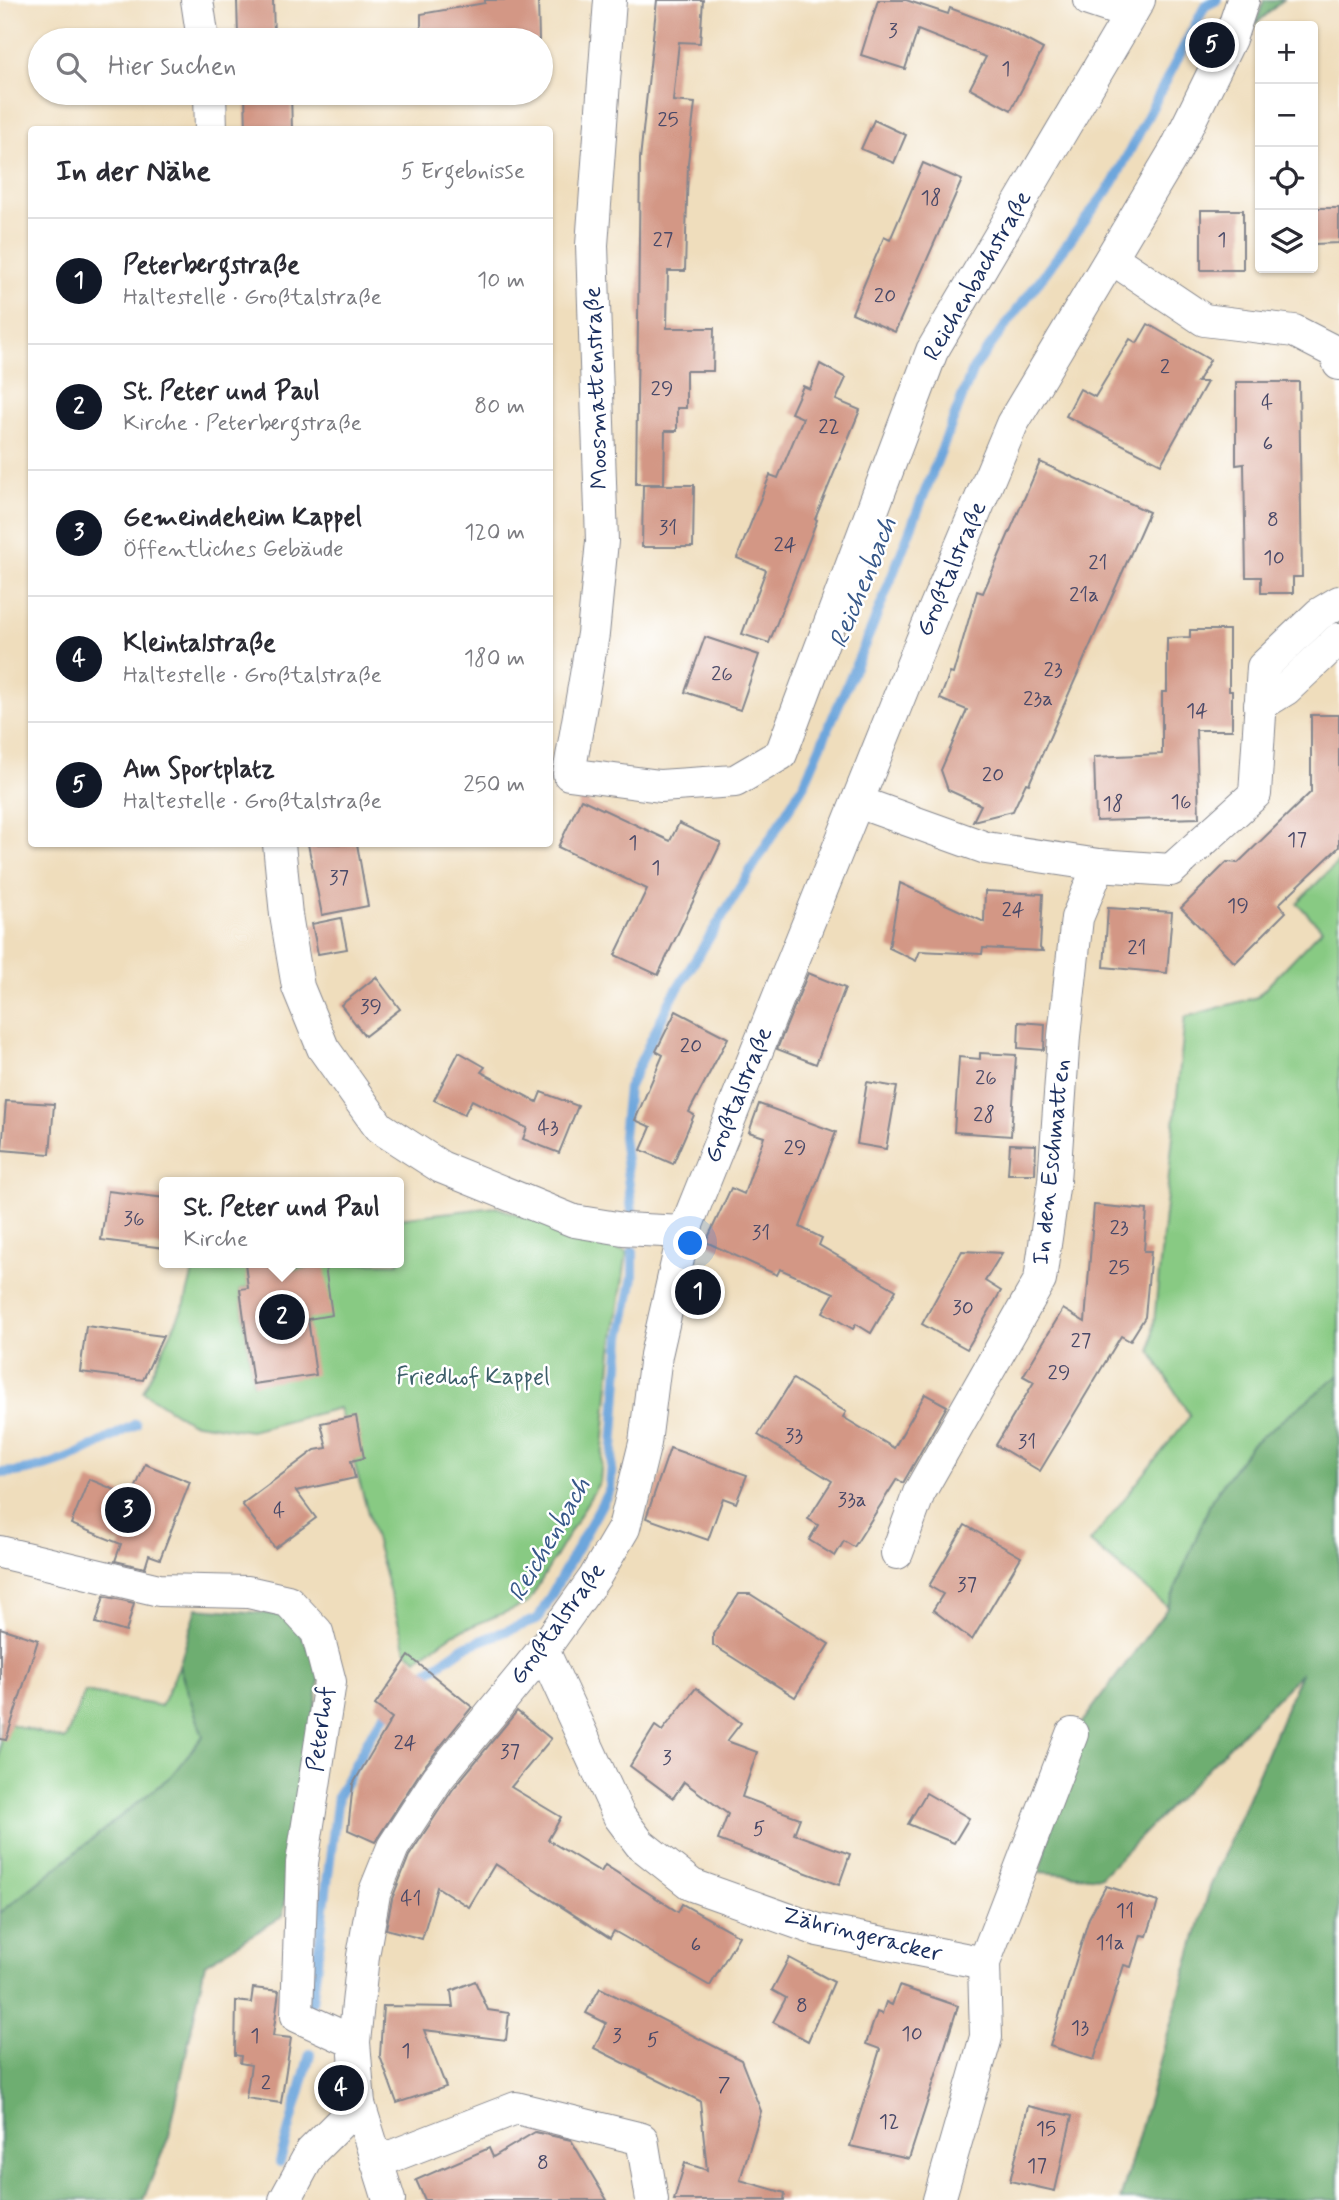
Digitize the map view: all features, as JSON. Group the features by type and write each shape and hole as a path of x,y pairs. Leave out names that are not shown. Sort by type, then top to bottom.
{"street":[{"path":"197,0 201,28"},
{"name":"Moosmattenstraße","path":"569,774 593,634 602,541 592,245 610,0"},
{"path":"1089,0 1135,7"},
{"name":"Reichenbachstraße","path":"569,774 660,786 735,781 782,754 932,351 1135,7"},
{"name":"Großtalstraße","path":"389,2200 334,2032 363,1956 374,1894 393,1847 438,1778 543,1650 594,1577 624,1528 645,1443 656,1355 684,1232 858,802 1012,425 1177,149 1240,9"},
{"path":"210,105 211,126"},
{"path":"1113,259 1204,320 1294,331 1335,352 1339,364"},
{"path":"858,802 986,848 1099,866 1171,870 1255,794 1263,667 1319,614 1339,602"},
{"path":"1260,705 1286,689 1339,639"},
{"path":"279,847 286,915 298,988 323,1048 379,1127 442,1167 574,1221 684,1232"},
{"name":"In den Eschmatten","path":"897,1553 919,1493 1040,1280 1054,1181 1064,1036 1077,918 1099,866"},
{"name":"Peterhof","path":"0,1552 159,1590 248,1592 288,1601 317,1632 330,1682 302,1863 297,2015 334,2032"},
{"name":"Zähringeracker","path":"543,1650 619,1816 640,1844 692,1885 818,1930 984,1963"},
{"path":"939,2200 986,2037 984,1963 1072,1734"},
{"path":"285,2200 311,2152 359,2104"},
{"path":"377,2162 516,2108 642,2139 652,2200"}],"green space":[{"path":"1264,0 1283,0 1259,21 1257,21"},
{"path":"1339,861 1339,1375 1251,1445 1212,1499 1168,1607 1090,1542 1190,1416 1151,1352 1185,1017 1257,997 1322,929 1297,903"},
{"name":"Friedhof Kappel","path":"496,1207 627,1252 612,1350 600,1481 528,1603 453,1634 417,1659 406,1651 339,1408 250,1431 190,1422 143,1392 185,1303 194,1268 247,1268 248,1288 240,1289 253,1383 308,1318 323,1268 404,1268 404,1217"},
{"path":"1339,1375 1339,2200 1120,2200 1210,1887 1301,1673 1101,1877 1040,1872 1078,1728 1168,1607 1212,1499 1251,1445"},
{"path":"197,1608 288,1615 321,1668 283,1916 205,1964 169,2136 143,2200 0,2200 0,1913 171,1776 203,1736 179,1666"},
{"path":"179,1666 203,1736 171,1776 0,1913 0,1721 65,1740 85,1692 161,1706"}],"building":[{"path":"237,0 273,0 274,28 238,28"},
{"path":"485,0 538,0 539,28 421,28 421,14 485,3"},
{"path":"657,0 703,0 700,43 679,42 673,101 695,103 688,163 685,271 668,271 667,328 714,328 713,371 686,371 686,408 677,408 677,431 665,431 664,484 636,484 640,159"},
{"path":"878,0 906,0 948,14 950,8 1008,30 1043,49 1011,110 970,88 986,57 918,30 905,69 861,55"},
{"path":"245,105 291,105 292,126 246,126"},
{"path":"874,120 906,135 894,163 861,149"},
{"path":"923,163 962,180 895,332 852,313 884,237 890,240"},
{"path":"1318,208 1339,208 1339,243 1318,244"},
{"path":"1201,210 1243,210 1243,270 1201,270"},
{"path":"1148,324 1210,360 1197,382 1207,382 1161,464 1066,416 1080,389 1095,397 1130,339 1137,343"},
{"path":"820,364 846,378 836,400 860,410 815,519 817,520 769,643 742,634 766,570 737,558 770,475 778,478 803,418 791,413 803,386 810,389"},
{"path":"1236,382 1299,382 1302,577 1293,577 1293,593 1261,593 1261,577 1246,577 1244,464 1236,465"},
{"path":"1040,462 1149,512 1029,784 1026,783 1013,811 973,821 981,805 948,790 941,770 967,710 940,699 950,673 953,674 977,591 983,593"},
{"path":"643,485 694,485 693,547 642,547"},
{"path":"1190,630 1229,630 1229,691 1232,691 1232,730 1196,730 1199,818 1096,821 1094,757 1162,754 1162,692 1167,692 1167,638 1190,637"},
{"path":"705,637 759,655 740,710 685,692"},
{"path":"1311,715 1339,715 1339,847 1279,904 1286,912 1235,963 1181,908 1227,862 1238,863 1311,792"},
{"path":"581,799 670,841 679,823 721,843 658,975 615,955 647,889 558,847"},
{"path":"309,847 358,847 368,906 322,915"},
{"path":"900,883 984,922 985,891 1043,894 1040,948 1043,951 983,948 982,954 920,951 916,961 889,948"},
{"path":"1108,908 1172,912 1167,973 1104,967"},
{"path":"341,918 347,949 318,954 312,924"},
{"path":"808,973 845,988 816,1064 777,1049"},
{"path":"376,977 400,1009 365,1036 341,1005"},
{"path":"676,1011 728,1038 689,1112 694,1115 673,1164 641,1150 651,1127 635,1120 663,1055 656,1051"},
{"path":"1019,1022 1045,1024 1044,1050 1018,1048"},
{"path":"459,1052 485,1067 481,1072 537,1102 541,1092 578,1106 559,1153 523,1139 527,1128 472,1100 464,1115 434,1100"},
{"path":"980,1053 1016,1055 1011,1136 954,1132 959,1057 980,1059"},
{"path":"867,1082 897,1087 886,1149 857,1144"},
{"path":"6,1101 54,1104 50,1154 2,1150"},
{"path":"759,1104 836,1132 800,1227 822,1238 819,1245 896,1290 871,1333 856,1324 853,1329 823,1312 834,1293 780,1269 777,1275 706,1242 731,1188 744,1194 764,1137 749,1132"},
{"path":"1010,1144 1036,1145 1035,1174 1008,1174"},
{"path":"108,1191 159,1197 159,1247 101,1240"},
{"path":"1094,1205 1147,1210 1144,1251 1151,1251 1145,1317 1130,1341 1121,1336 1040,1471 996,1445 1034,1382 1023,1376 1063,1309 1085,1322"},
{"path":"962,1251 1002,1253 985,1281 1001,1291 967,1349 922,1324"},
{"path":"246,1268 292,1268 293,1271 325,1268 332,1315 308,1319 316,1375 253,1384 240,1289 248,1288"},
{"path":"86,1326 163,1336 143,1380 80,1372"},
{"path":"793,1379 846,1412 843,1417 894,1448 925,1394 947,1406 903,1483 897,1479 854,1547 844,1541 835,1556 809,1540 818,1525 808,1519 832,1481 758,1435"},
{"path":"356,1416 364,1458 351,1461 355,1478 296,1491 316,1518 275,1548 242,1504 315,1450 327,1448 321,1423"},
{"path":"670,1448 747,1475 736,1503 723,1498 708,1540 646,1518"},
{"path":"145,1464 190,1482 160,1559 149,1555 145,1568 115,1561 121,1544 71,1524 89,1479 132,1497"},
{"path":"965,1525 1021,1557 972,1640 933,1610 943,1594 929,1586"},
{"path":"739,1594 750,1594 829,1644 795,1697 713,1645 713,1634"},
{"path":"104,1596 134,1603 126,1632 96,1623"},
{"path":"0,1628 38,1640 6,1740 0,1739"},
{"path":"409,1656 472,1707 423,1768 375,1842 348,1830 353,1784 392,1718 375,1705"},
{"path":"696,1688 741,1723 727,1741 757,1752 742,1797 800,1818 794,1834 850,1854 839,1885 718,1840 728,1814 684,1782 673,1798 630,1766 655,1726 662,1731"},
{"path":"517,1711 551,1739 511,1787 561,1817 548,1840 601,1872 605,1865 678,1912 682,1904 739,1936 710,1986 614,1931 610,1938 495,1864 469,1907 437,1887 422,1939 386,1929 392,1899 409,1856 453,1789"},
{"path":"926,1793 969,1818 954,1843 908,1824"},
{"path":"1106,1886 1158,1902 1147,1936 1141,1935 1131,1967 1124,1965 1094,2060 1050,2046 1089,1918"},
{"path":"789,1958 834,1982 808,2041 773,2022 786,1998 772,1990"},
{"path":"475,1981 488,2010 509,2013 506,2040 424,2030 446,2087 397,2103 380,2056 383,2006 453,2007 451,1991"},
{"path":"899,1986 958,2006 909,2159 850,2146 880,2049 866,2044 877,2012 882,2014 886,2002 892,2005"},
{"path":"253,1988 279,1991 273,2036 291,2038 281,2103 246,2098 251,2065 240,2063 241,2056 235,2055 236,2001 251,2003"},
{"path":"600,1988 741,2060 761,2111 740,2180 785,2193 784,2200 674,2200 685,2163 707,2170 700,2101 594,2048 606,2023 586,2013"},
{"path":"1028,2106 1072,2116 1055,2191 1010,2181"},
{"path":"535,2132 571,2140 607,2200 425,2200 416,2180 489,2148 493,2157"}],"waterway":[{"name":"Reichenbach","path":"632,1211 623,1136 628,1088 670,1001 804,784 871,630 973,369 1113,183 1205,6 1217,0"},
{"name":"Reichenbach","path":"417,1679 464,1647 538,1619 610,1489 621,1337 633,1277 633,1251"},
{"path":"0,1473 37,1468 71,1457 136,1424"},
{"name":"Reichenbach","path":"312,2002 338,1796 372,1733 394,1703"},
{"name":"Reichenbach","path":"280,2162 310,2054"}],"place":[{"name":"Am Sportplatz","path":"1212,45"},
{"name":"Peterbergstraße","path":"698,1292"},
{"name":"St. Peter und Paul","path":"282,1317"},
{"name":"Gemeindeheim Kappel","path":"128,1510"},
{"name":"Kleintalstraße","path":"341,2088"}]}
